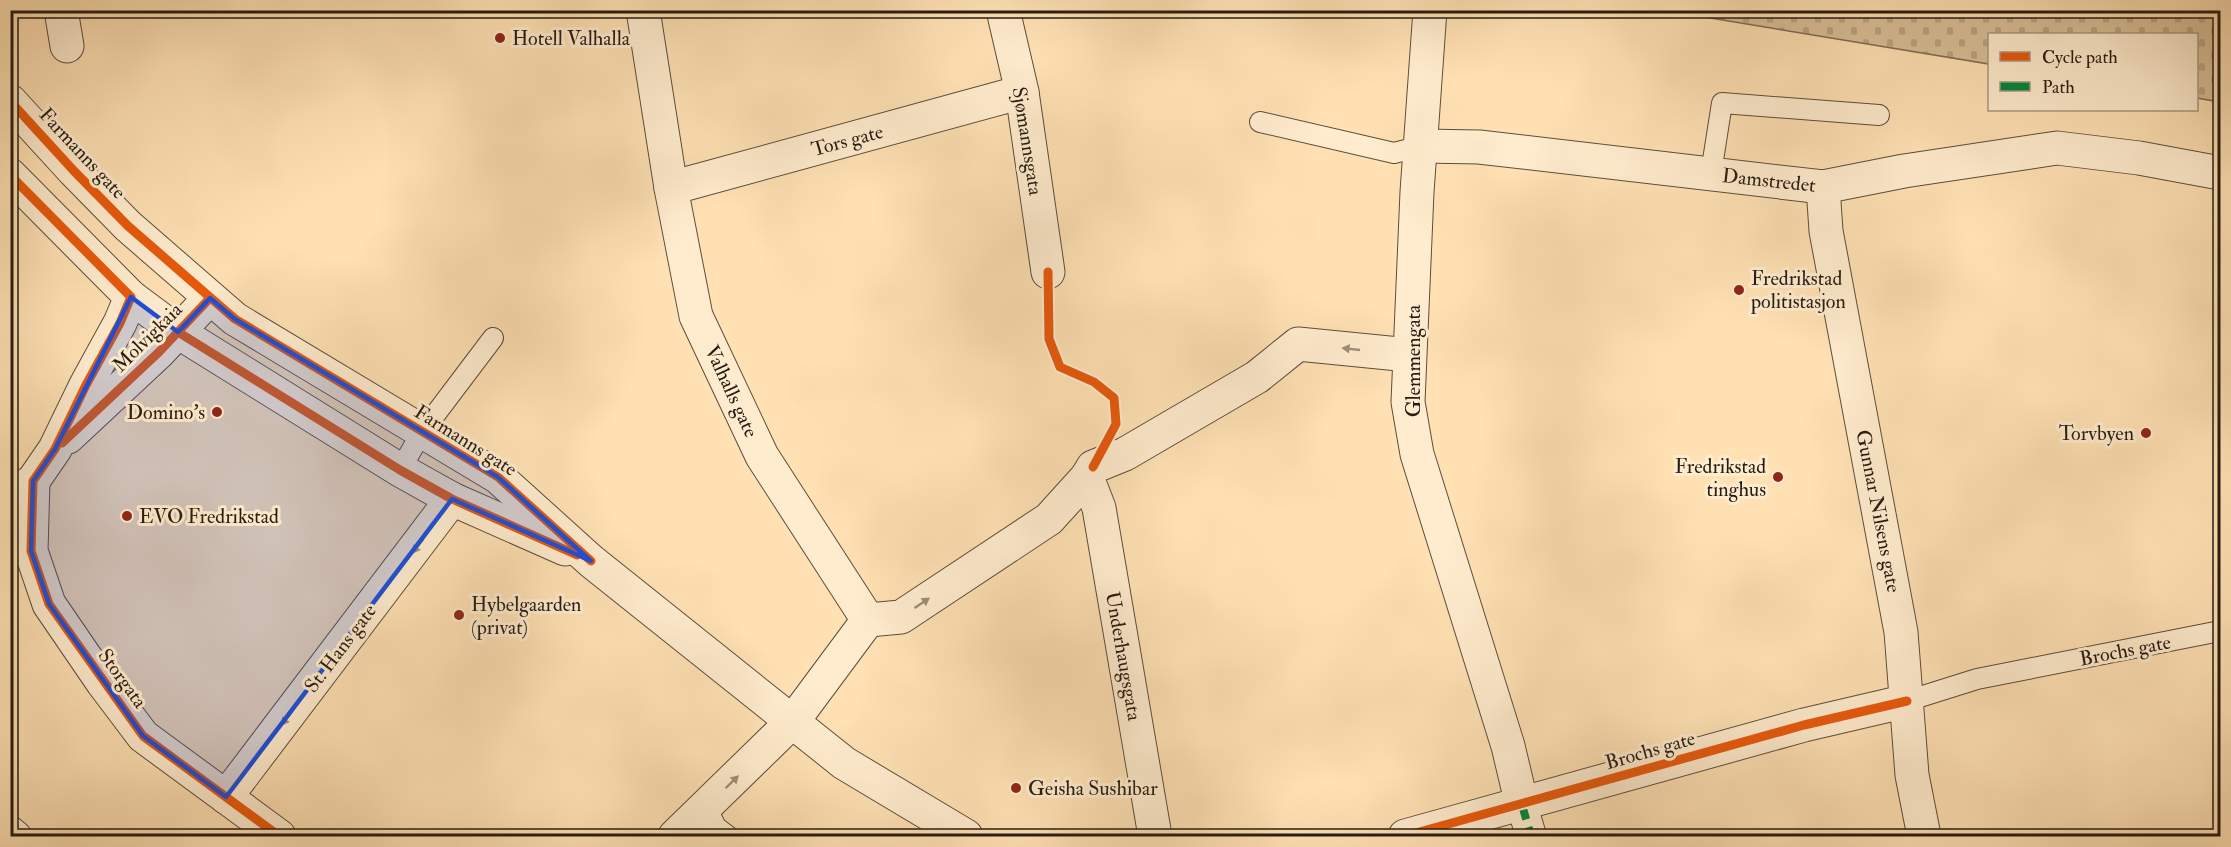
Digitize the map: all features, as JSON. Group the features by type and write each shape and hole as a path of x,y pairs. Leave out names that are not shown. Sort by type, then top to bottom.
{"street":[{"path":"61,10 67,46"},
{"name":"Valhalls gate","path":"643,10 671,188 696,316 762,456 868,620"},
{"name":"Sjømannsgata","path":"1003,10 1022,92 1048,272"},
{"name":"Glemmengata","path":"1430,10 1408,402 1417,454 1508,746 1522,805"},
{"name":"Tors gate","path":"671,188 1022,92"},
{"name":"Farmanns gate","path":"10,101 128,226 235,319 498,477 591,561 844,763 966,837"},
{"name":"Damstredet","path":"1422,146 1479,147 1823,187 1904,171 2057,148 2139,158 2220,173"},
{"name":"Farmanns gate","path":"10,175 131,297 178,332 400,470 452,498 591,561"},
{"name":"Gunnar Nilsens gate","path":"1823,187 1826,231 1901,632 1912,775 1924,837"},
{"name":"Molvigkaia","path":"56,449 131,297"},
{"name":"Molvigkaia","path":"22,488 56,449 159,352 210,298"},
{"path":"675,837 793,721 868,620 901,617 1049,519 1087,477 1093,467 1125,454 1257,377 1298,344 1410,356"},
{"name":"Underhaugsgata","path":"1087,477 1099,508 1155,837"},
{"name":"Storgata","path":"22,488 31,551 49,604 143,736 279,837"},
{"name":"St. Hans gate","path":"226,797 452,498"},
{"name":"Brochs gate","path":"1405,837 1804,725 1906,700"},
{"path":"1522,805 1531,837"},
{"path":"10,831 16,837"}],"lane":[{"path":"1711,173 1722,103 1879,115"},
{"path":"1260,122 1394,153 1422,146"},
{"path":"400,470 422,432 494,338"},
{"name":"Brochs gate","path":"1906,700 1977,679 2220,631"},
{"path":"706,807 716,827 728,837"}],"highlighted area":[{"path":"131,297 178,332 210,298 235,319 498,477 591,561 452,499 226,797 143,736 49,604 31,551 33,481 55,449"}],"green space":[{"path":"1668,11 2220,11 2220,102 2198,98 2198,33 1988,33 1988,64"}],"marked path":[{"path":"1522,805 1531,836"},
{"path":"10,831 16,836"}],"cycle path":[{"path":"10,101 128,226 235,319 498,477 591,561"},
{"path":"10,175 131,297 55,449 33,481 31,551 49,604 143,736 279,836"},
{"path":"1048,272 1049,339 1060,367 1094,382 1114,398 1116,424 1093,467"},
{"path":"62,443 159,352 210,298"},
{"path":"178,332 400,470 452,499 577,555"},
{"path":"1405,836 1804,725 1907,701"}],"place":[{"name":"Hotell Valhalla","path":"500,38"},
{"name":"Fredrikstad politistasjon","path":"1739,290"},
{"name":"Domino's","path":"217,412"},
{"name":"Torvbyen","path":"2146,433"},
{"name":"Fredrikstad tinghus","path":"1778,477"},
{"name":"EVO Fredrikstad","path":"127,516"},
{"name":"Hybelgaarden (privat)","path":"459,615"},
{"name":"Geisha Sushibar","path":"1016,788"}]}
